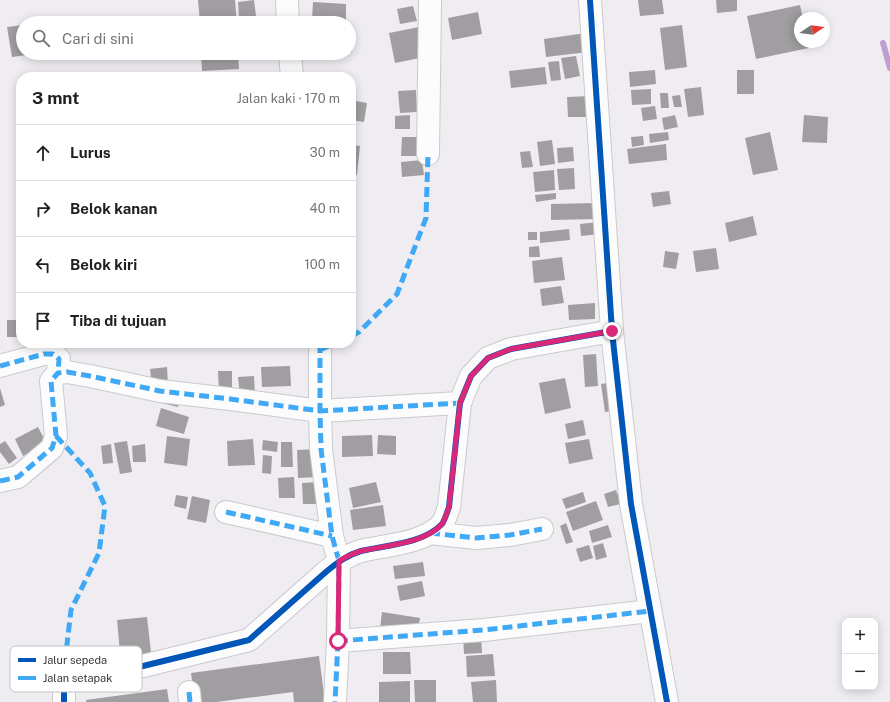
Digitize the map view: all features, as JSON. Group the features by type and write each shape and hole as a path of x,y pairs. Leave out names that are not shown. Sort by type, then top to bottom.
{"street":[{"path":"286,0 287,16"},
{"path":"428,154 430,0"},
{"path":"590,0 612,331 631,504 666,702"},
{"path":"291,60 292,72"},
{"path":"142,667 249,640 339,561 360,551 408,542 430,533 442,523 449,507 460,403 471,376 488,358 511,349 612,331"},
{"path":"320,348 321,449 332,536 339,561 338,641 335,702"},
{"path":"0,366 44,354 53,354 59,360 58,373 52,381 56,436 52,448 18,477 0,481"},
{"path":"58,373 67,372 90,376 160,391 320,411 460,403"},
{"path":"226,512 332,536"},
{"path":"430,533 476,538 510,535 542,529"},
{"path":"338,641 484,630 650,611"}],"building":[{"path":"198,0 235,0 236,16 199,16"},
{"path":"254,0 256,16 239,16 238,2"},
{"path":"638,0 662,0 664,14 640,16"},
{"path":"716,0 737,0 737,11 717,13"},
{"path":"313,2 346,4 346,16 312,16"},
{"path":"800,5 802,12 794,12 794,48 809,48 756,59 747,16"},
{"path":"413,6 417,21 400,24 397,9"},
{"path":"478,12 482,34 452,40 448,18"},
{"path":"682,25 687,67 665,70 660,28"},
{"path":"16,26 16,56 12,57 7,27"},
{"path":"419,27 425,57 395,63 389,33"},
{"path":"586,33 588,52 546,57 544,39"},
{"path":"576,56 580,76 565,79 561,58"},
{"path":"201,60 238,60 239,69 202,71"},
{"path":"559,61 561,80 551,81 548,62"},
{"path":"545,67 547,84 511,88 509,71"},
{"path":"655,70 656,84 630,87 629,72"},
{"path":"737,70 754,70 754,94 737,94"},
{"path":"701,87 704,115 688,117 684,89"},
{"path":"651,89 651,104 632,105 631,90"},
{"path":"416,90 417,112 400,113 398,91"},
{"path":"660,93 668,93 669,108 661,108"},
{"path":"680,95 682,107 674,107 672,96"},
{"path":"591,96 592,117 568,117 567,97"},
{"path":"356,101 367,103 364,122 356,121"},
{"path":"655,106 657,119 643,121 641,108"},
{"path":"410,115 410,129 395,129 395,116"},
{"path":"675,115 678,127 664,130 662,118"},
{"path":"804,115 828,117 827,143 802,142"},
{"path":"668,132 669,140 650,143 649,134"},
{"path":"770,132 778,170 753,175 745,138"},
{"path":"643,136 644,145 632,147 631,137"},
{"path":"402,137 422,137 421,156 401,156"},
{"path":"552,140 555,164 540,166 537,142"},
{"path":"666,144 667,160 629,164 627,149"},
{"path":"356,146 360,146 356,175"},
{"path":"573,147 574,161 558,163 557,148"},
{"path":"530,151 533,167 522,168 520,152"},
{"path":"422,160 424,175 402,177 401,162"},
{"path":"574,168 575,189 559,190 557,169"},
{"path":"554,170 555,190 535,192 533,172"},
{"path":"669,191 671,204 653,207 651,193"},
{"path":"556,193 556,199 536,202 535,195"},
{"path":"596,203 597,219 551,220 551,204"},
{"path":"753,216 757,235 729,242 725,223"},
{"path":"599,222 600,234 581,236 580,224"},
{"path":"569,229 570,240 540,243 540,232"},
{"path":"528,232 537,232 537,240 528,240"},
{"path":"539,246 540,257 529,257 529,247"},
{"path":"716,248 719,269 696,272 693,251"},
{"path":"665,251 679,253 676,269 663,267"},
{"path":"562,257 565,280 534,283 532,261"},
{"path":"561,286 564,303 542,306 540,289"},
{"path":"595,303 595,319 569,320 568,305"},
{"path":"7,320 16,320 16,337 7,337"},
{"path":"596,354 598,386 585,387 583,355"},
{"path":"290,366 291,386 262,387 261,367"},
{"path":"167,367 168,385 152,387 150,369"},
{"path":"218,371 232,371 232,393 219,394"},
{"path":"254,376 255,395 240,395 238,377"},
{"path":"565,378 571,408 545,414 539,383"},
{"path":"614,382 618,410 605,412 601,384"},
{"path":"0,388 5,405 0,407"},
{"path":"165,394 180,397 178,407 162,403"},
{"path":"161,408 189,417 184,434 156,426"},
{"path":"583,420 586,435 568,439 565,424"},
{"path":"38,427 47,444 23,456 15,439"},
{"path":"372,435 373,456 342,457 342,436"},
{"path":"378,435 396,436 396,455 377,454"},
{"path":"167,436 190,439 187,466 164,463"},
{"path":"253,439 255,465 228,466 227,441"},
{"path":"589,439 593,459 569,464 565,443"},
{"path":"263,440 278,442 277,452 262,450"},
{"path":"5,441 17,458 9,464 0,452 0,444"},
{"path":"127,441 132,472 120,474 114,443"},
{"path":"281,442 292,442 293,467 281,467"},
{"path":"111,444 113,463 103,464 101,446"},
{"path":"145,444 146,462 133,462 132,446"},
{"path":"318,449 319,477 298,478 297,450"},
{"path":"263,455 272,456 271,474 262,473"},
{"path":"294,477 295,498 279,498 278,478"},
{"path":"317,482 318,504 303,504 302,483"},
{"path":"376,482 381,502 353,508 349,488"},
{"path":"616,490 621,504 608,507 604,494"},
{"path":"583,492 586,502 566,509 562,499"},
{"path":"176,495 188,497 186,509 174,506"},
{"path":"192,496 210,500 206,523 187,519"},
{"path":"596,501 603,520 573,531 566,512"},
{"path":"383,505 386,526 353,530 350,510"},
{"path":"566,523 573,542 566,544 560,526"},
{"path":"608,525 612,537 592,543 589,531"},
{"path":"603,543 607,557 596,560 593,546"},
{"path":"589,545 593,558 580,562 576,549"},
{"path":"423,562 425,576 395,579 393,566"},
{"path":"422,581 425,596 400,601 397,586"},
{"path":"382,612 420,618 417,635 380,629"},
{"path":"147,617 152,661 142,662 142,646 119,646 117,620"},
{"path":"481,635 482,653 464,654 463,636"},
{"path":"383,652 410,652 411,674 383,674"},
{"path":"493,654 495,676 467,677 466,656"},
{"path":"319,656 325,702 294,702 293,692 217,702 195,702 191,673"},
{"path":"414,680 436,680 436,702 415,702"},
{"path":"496,680 497,702 473,702 471,682"},
{"path":"410,681 410,702 379,702 379,682"},
{"path":"167,689 169,702 86,702 86,700"}],"waterway":[{"path":"883,43 890,68"}],"marked path":[{"path":"356,334 397,294 426,218 428,154"},
{"path":"320,348 321,449 332,536 339,561 338,641 335,702"},
{"path":"320,350 324,348"},
{"path":"0,366 44,354 53,354 59,359 58,373"},
{"path":"0,481 18,477 52,448 56,436 51,381 58,373 67,372 90,376 160,391 320,411 460,403"},
{"path":"56,436 90,473 105,506 99,553 71,610 67,646"},
{"path":"226,512 332,536"},
{"path":"430,533 476,538 510,535 542,529"},
{"path":"338,641 484,630 650,611"},
{"path":"189,692 190,702"}],"cycle path":[{"path":"590,0 612,331 631,504 667,702"},
{"path":"142,666 249,640 338,562 361,551 415,540 434,531 442,524 449,507 460,403 471,376 488,358 511,349 612,331"},
{"path":"64,692 64,702"}],"route":[{"path":"338,641 339,561 360,551 408,542 430,533 442,523 449,507 460,403 471,376 488,358 511,349 612,331"}]}
